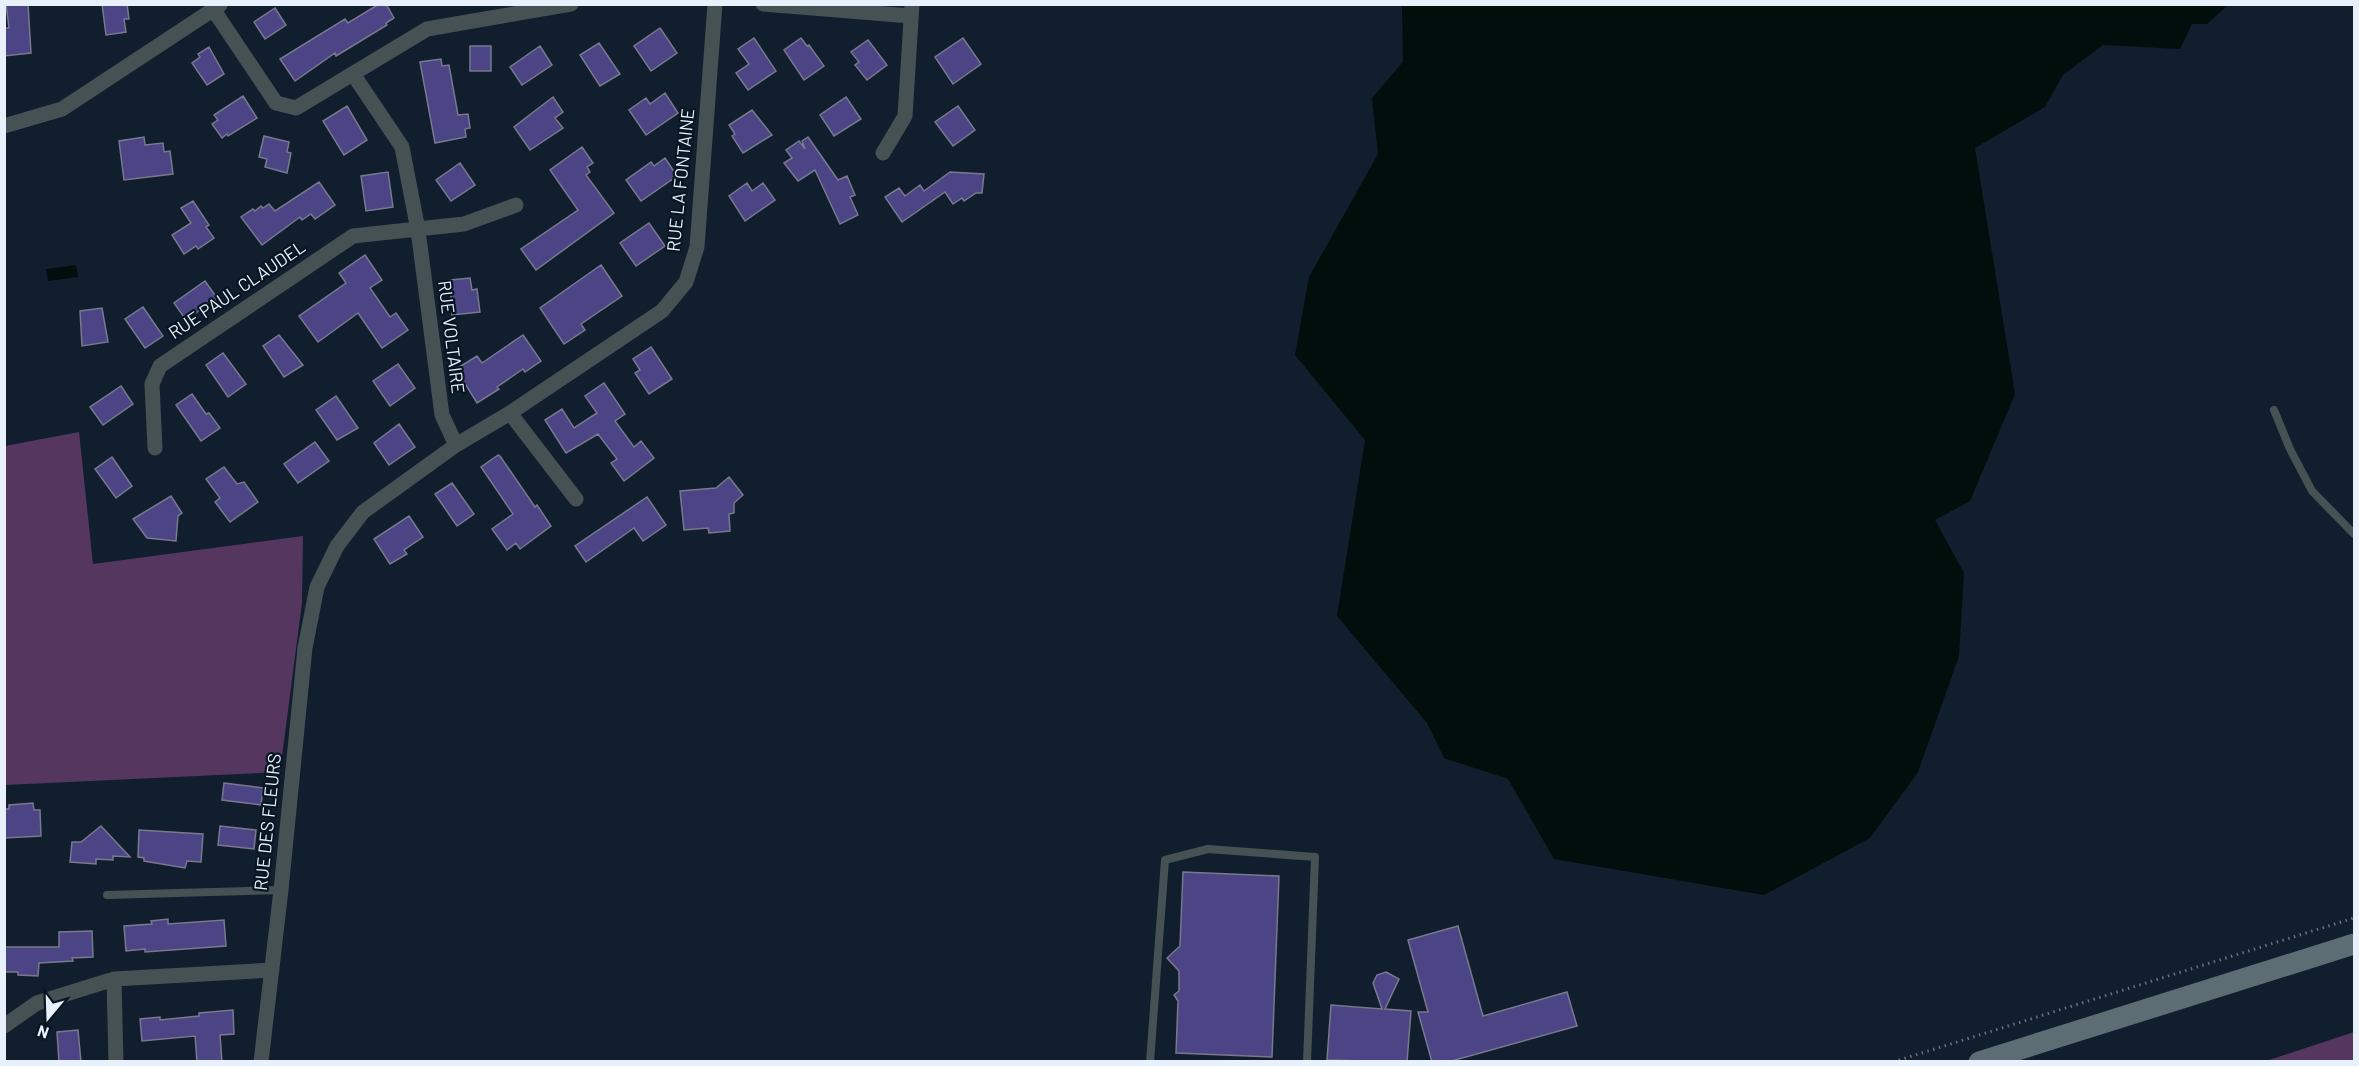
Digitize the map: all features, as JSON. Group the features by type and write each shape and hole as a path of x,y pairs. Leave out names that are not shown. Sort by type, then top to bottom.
{"main road":[{"path":"1979,1062 2355,944"}],"street":[{"path":"4,126 62,109 216,7 276,102 296,108 427,29 572,4"},
{"name":"RUE LA FONTAINE","path":"317,587 337,546 363,512 456,446 510,413 662,311 686,282 697,246 715,4"},
{"path":"763,4 912,10 905,116 882,153"},
{"name":"RUE VOLTAIRE","path":"353,74 402,147 418,230 442,415 456,446"},
{"path":"418,230 464,224 516,205"},
{"name":"RUE PAUL CLAUDEL","path":"155,448 152,384 160,366 353,236 418,230"},
{"path":"510,413 576,499"},
{"name":"RUE DES FLEURS","path":"261,1062 305,648 317,587"},
{"path":"4,1026 37,1003 114,979 272,969"},
{"path":"114,979 116,1062"}],"lane":[{"path":"2274,410 2290,449 2312,491 2355,534"},
{"path":"1150,1062 1165,860 1208,849 1315,857 1307,1062"},
{"path":"106,895 281,890"}],"path":[{"path":"1893,1062 2355,918"}],"shaded area":[{"path":"1402,5 2228,5 2207,24 2192,24 2180,49 2103,45 2063,75 2045,107 1975,148 2015,394 1970,501 1935,520 1964,573 1959,656 1918,772 1870,838 1764,895 1554,859 1508,779 1444,758 1427,723 1337,616 1365,440 1295,355 1309,277 1378,154 1372,98 1403,62"},
{"path":"76,265 78,277 48,281 46,269"},
{"path":"79,432 93,564 303,536 302,603 280,772 5,785 5,446"},
{"path":"2354,1032 2354,1061 2266,1061"}],"building":[{"path":"6,4 28,4 31,53 4,56 4,28 9,28"},
{"path":"102,4 127,4 129,19 124,19 126,32 106,35"},
{"path":"379,4 386,4 394,18 386,23 387,25 336,56 335,53 295,81 280,59 345,19 348,23"},
{"path":"275,8 286,25 265,39 254,22"},
{"path":"660,28 677,53 651,71 634,46"},
{"path":"754,38 776,71 748,90 736,73 749,64 738,49"},
{"path":"801,38 824,66 804,80 784,50"},
{"path":"963,38 981,64 953,84 935,57"},
{"path":"868,40 887,65 867,80 855,65 859,62 851,52"},
{"path":"599,43 620,74 600,86 580,55"},
{"path":"470,46 491,46 491,71 470,71"},
{"path":"540,46 552,65 522,85 510,67"},
{"path":"209,47 224,74 207,85 192,63 200,57 198,54"},
{"path":"441,59 442,66 449,65 458,115 468,114 470,128 465,129 466,137 435,143 420,62"},
{"path":"665,93 678,113 646,135 629,110 646,98 650,104"},
{"path":"243,96 257,118 222,138 212,124 218,120 214,115"},
{"path":"553,97 563,112 555,118 563,128 530,150 514,127"},
{"path":"846,97 861,119 834,136 820,115"},
{"path":"347,106 367,140 344,155 323,121"},
{"path":"958,106 975,130 953,146 935,122"},
{"path":"752,110 772,135 743,153 732,136 735,134 729,125"},
{"path":"264,136 289,142 287,152 291,153 287,173 265,167 267,159 259,157"},
{"path":"144,137 145,145 163,143 164,152 170,151 173,174 124,180 119,141"},
{"path":"808,137 838,180 847,176 855,195 850,197 858,215 840,224 815,170 798,181 784,163 792,158 786,150 799,141 805,149 802,141"},
{"path":"582,147 593,163 587,167 590,172 586,175 614,213 536,270 521,249 578,210 550,170"},
{"path":"665,158 677,176 641,201 626,180 651,162 654,166"},
{"path":"460,163 475,185 451,201 436,180"},
{"path":"388,172 393,207 366,211 361,176"},
{"path":"950,172 984,174 982,193 976,193 964,201 962,198 953,204 945,192 902,222 885,197 899,188 905,196 920,185 924,191"},
{"path":"319,182 335,205 315,219 311,214 302,220 300,217 262,245 241,217 253,209 255,211 269,204 275,211"},
{"path":"747,183 752,191 763,183 775,200 745,221 729,196"},
{"path":"193,201 209,225 206,227 214,238 198,249 196,246 184,254 172,235 191,223 181,208"},
{"path":"649,223 665,246 636,266 620,243"},
{"path":"365,255 382,280 370,288 390,317 396,313 408,330 382,348 358,313 318,342 299,316 346,283 339,273"},
{"path":"601,265 622,296 581,324 585,330 564,344 540,308"},
{"path":"470,278 472,290 477,289 480,312 452,315 450,280"},
{"path":"205,281 217,298 186,320 174,303"},
{"path":"143,307 163,336 145,348 125,319"},
{"path":"102,308 108,342 82,346 80,311"},
{"path":"279,335 303,365 284,377 263,346"},
{"path":"523,335 541,361 525,372 523,369 497,387 499,389 477,403 456,369 477,356 482,363"},
{"path":"651,347 672,379 649,394 635,373 640,370 633,359"},
{"path":"223,353 246,384 228,397 206,365"},
{"path":"398,364 415,388 390,406 373,381"},
{"path":"604,383 625,414 615,421 634,447 641,441 654,458 624,481 611,463 617,459 598,434 566,453 545,420 562,409 574,428 597,413 585,396"},
{"path":"121,386 133,404 103,425 90,407"},
{"path":"192,394 206,414 209,413 220,428 201,441 176,405"},
{"path":"336,396 358,428 337,440 316,410"},
{"path":"399,424 415,447 389,465 374,443"},
{"path":"315,442 329,461 298,483 284,464"},
{"path":"498,455 551,526 520,549 516,543 507,550 492,529 513,514 481,467"},
{"path":"112,457 132,486 116,498 95,469"},
{"path":"224,467 237,484 244,482 258,502 230,522 215,502 220,498 206,479"},
{"path":"729,477 743,495 734,503 734,513 729,514 730,531 709,533 708,528 684,530 680,491 716,488"},
{"path":"452,483 474,514 457,526 435,494"},
{"path":"171,496 182,513 178,516 176,541 147,538 133,519"},
{"path":"647,497 666,525 643,541 634,528 586,562 575,546"},
{"path":"409,516 423,537 404,550 407,554 390,564 374,539"},
{"path":"224,783 263,788 261,805 222,800"},
{"path":"33,803 34,810 40,810 41,836 4,838 4,809 9,809 9,805"},
{"path":"101,826 130,857 113,856 113,860 96,859 96,864 70,862 72,842 81,842"},
{"path":"220,826 256,830 254,849 218,845"},
{"path":"139,830 203,834 201,862 187,861 185,868 144,861 144,858 138,857"},
{"path":"1183,872 1279,876 1272,1057 1176,1053 1178,1001 1174,995 1179,991 1179,971 1167,958 1180,946"},
{"path":"168,919 168,924 224,920 226,946 145,952 145,949 126,951 124,926 152,924 151,921"},
{"path":"1458,926 1483,1016 1567,992 1577,1026 1448,1062 1432,1062 1418,1012 1428,1012 1408,940"},
{"path":"92,931 93,957 39,963 38,976 4,972 4,947 59,947 59,932"},
{"path":"1386,972 1399,979 1385,1009 1411,1011 1407,1062 1327,1060 1331,1005 1382,1009 1373,983 1377,975"},
{"path":"233,1010 234,1034 220,1035 222,1062 197,1062 195,1036 142,1041 140,1019 160,1017 160,1020"},
{"path":"78,1030 81,1062 59,1062 57,1032"}]}
